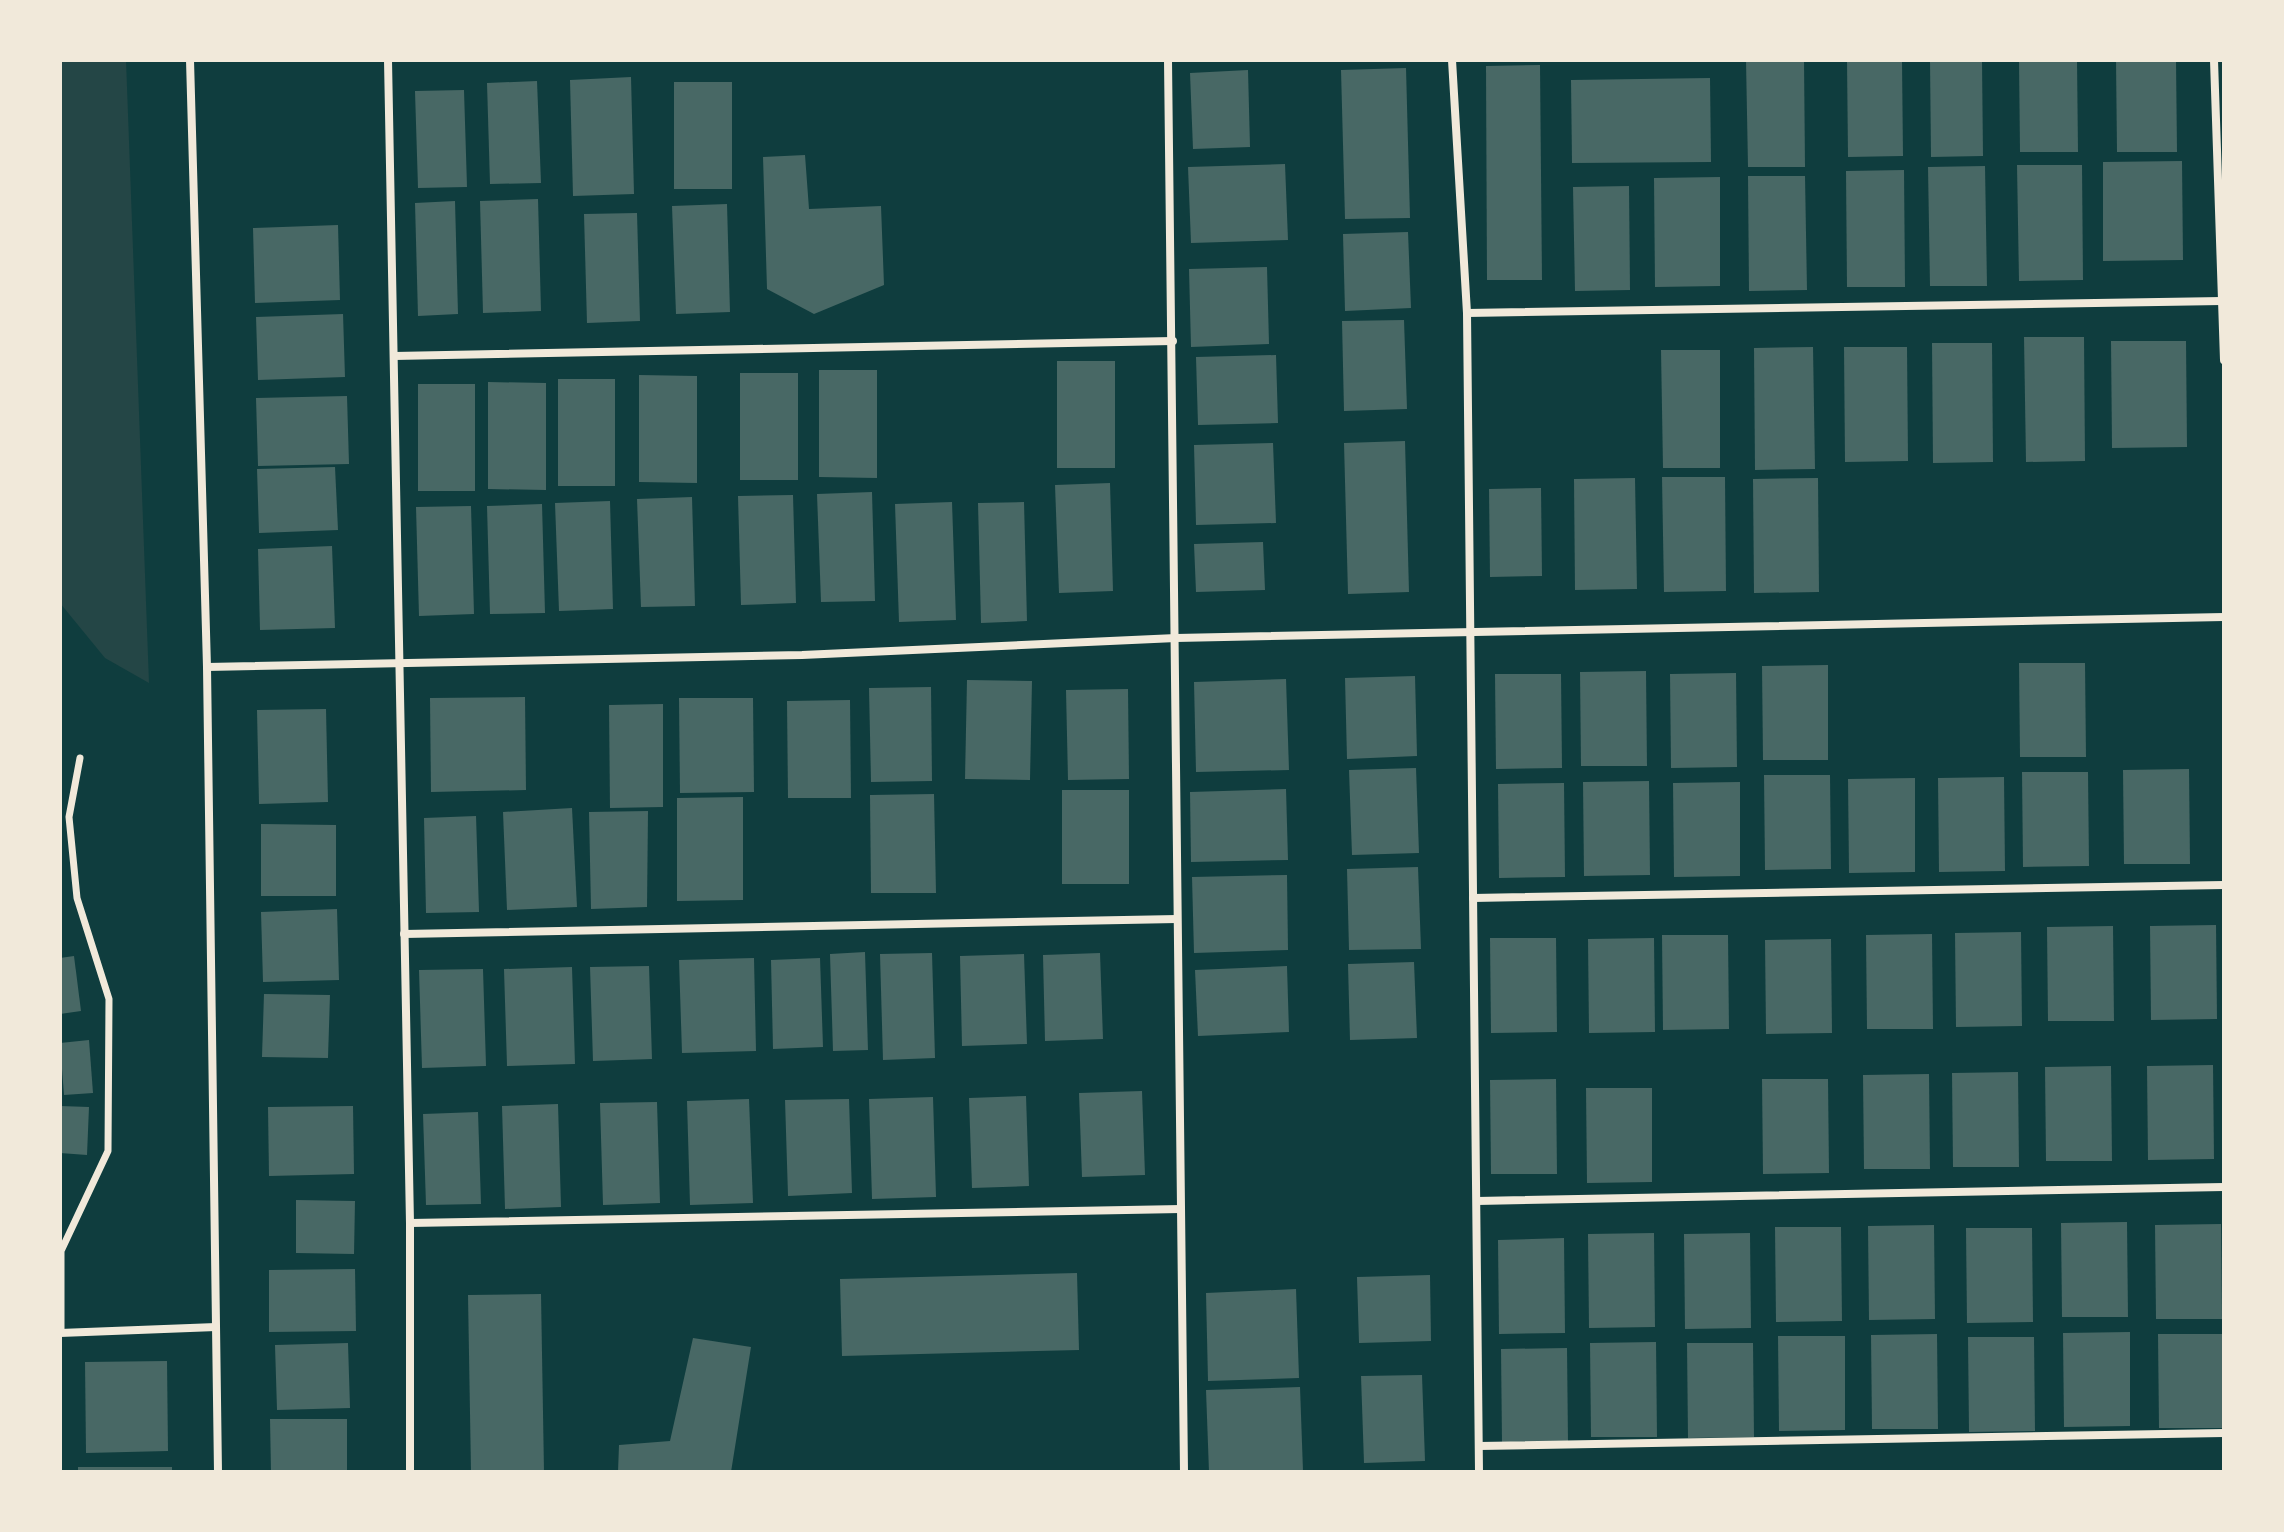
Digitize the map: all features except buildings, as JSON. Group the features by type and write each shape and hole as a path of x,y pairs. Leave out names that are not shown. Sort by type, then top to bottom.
{"street":[{"path":"190,60 207,667 218,1472"},
{"path":"388,60 410,1223 410,1472"},
{"path":"1168,60 1184,1472"},
{"path":"1452,60 1467,313 1479,1472"},
{"path":"2214,60 2224,360"},
{"path":"1467,313 2222,301"},
{"path":"394,356 1173,341"},
{"path":"207,667 802,655 1176,638 2224,617"},
{"path":"80,758 69,817 77,898 109,999 108,1151 61,1251 61,1332 216,1327"},
{"path":"1473,898 2224,885"},
{"path":"404,934 1177,919"},
{"path":"1477,1201 2224,1187"},
{"path":"410,1223 1181,1209"},
{"path":"1479,1446 2224,1433"}],"shaded area":[{"path":"60,60 126,60 149,683 105,658 60,603"}]}
